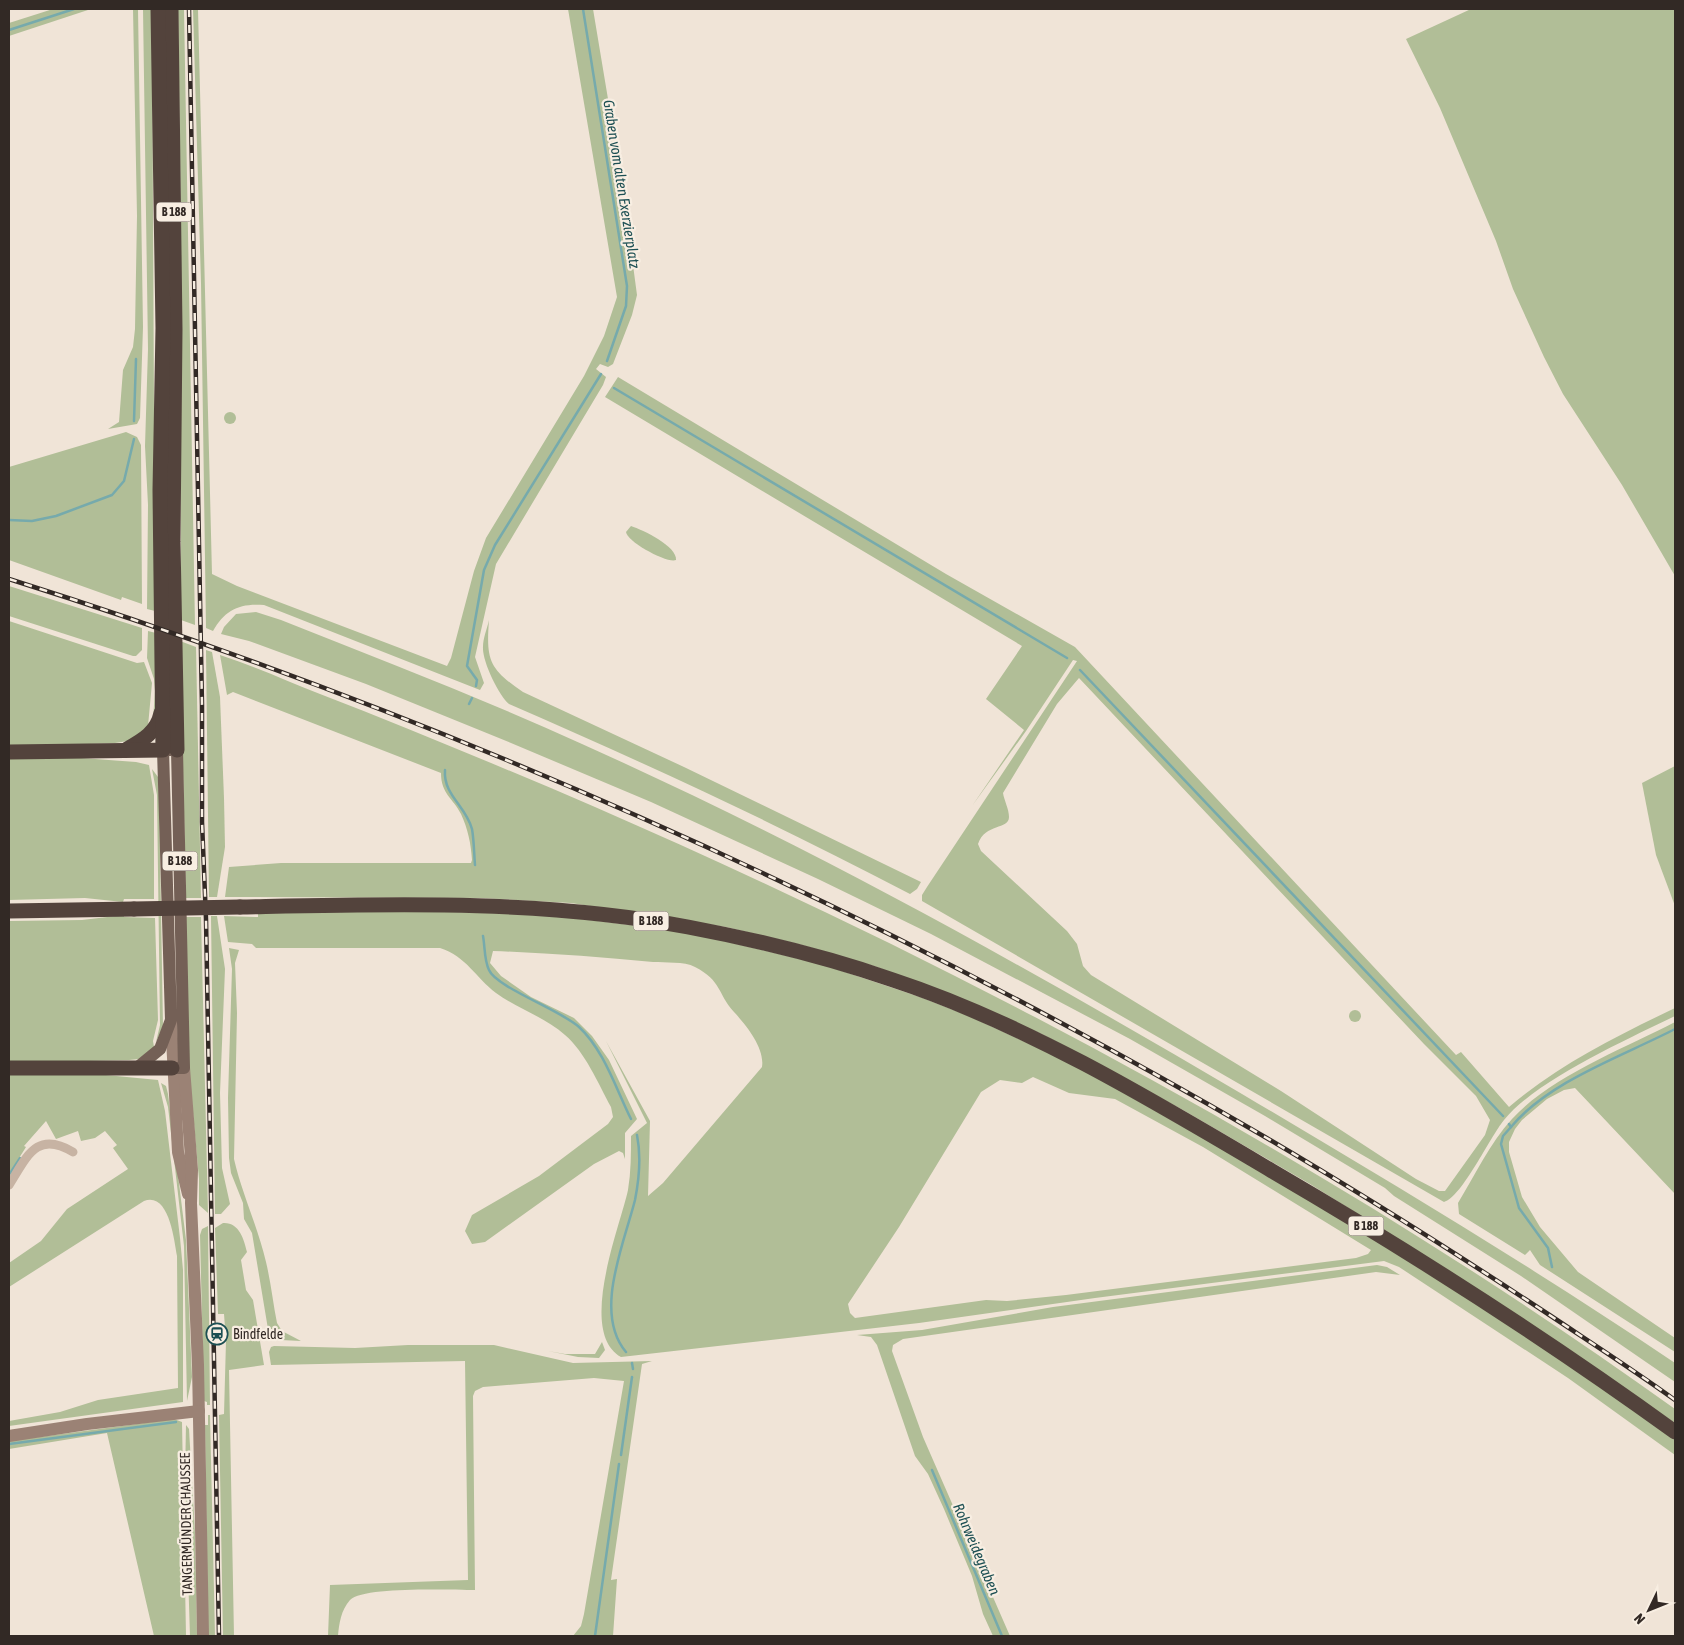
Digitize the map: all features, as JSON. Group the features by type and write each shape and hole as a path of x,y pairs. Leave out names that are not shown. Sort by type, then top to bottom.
{"highway":[{"name":"B 188","path":"158,9 163,328 160,490 163,708 170,750"},
{"name":"B 188","path":"170,750 175,329 171,9"},
{"path":"123,750 142,740 154,730 163,708"},
{"path":"9,752 170,750"},
{"name":"B 188","path":"9,911 456,905 564,910 637,918 742,938 837,962 896,980 964,1007 1070,1057 1234,1148 1341,1211 1505,1314 1582,1364 1675,1432"},
{"path":"9,1068 175,1068"}],"main road":[{"name":"B 188","path":"170,750 171,1020 175,1068"},
{"name":"B 188","path":"170,750 175,1068"},
{"name":"B 188","path":"138,1067 160,1049 171,1020"},
{"name":"TANGERMÜNDER CHAUSSEE","path":"175,1068 178,1152 191,1203 199,1411 203,1636"},
{"path":"9,1436 87,1424 199,1411"}],"street":[{"path":"9,1185 30,1152 42,1144 56,1144 73,1152"}],"green space":[{"path":"53,9 91,9 9,36 9,23"},
{"path":"133,9 138,9 143,327 140,418 137,424 108,429 119,422 123,370 133,347 135,329 137,216"},
{"path":"143,9 152,9 155,611 147,609 148,505 145,446 148,349"},
{"path":"178,9 184,9 195,625 181,620 181,221"},
{"path":"193,9 198,9 212,574 237,586 447,666 451,658 474,571 486,538 584,376 604,336 617,297 568,9 593,9 622,183 637,295 632,315 613,364 608,367 600,364 596,369 606,377 603,385 496,564 475,657 484,683 480,690 264,605 247,605 234,609 223,618 213,631 206,628 201,283"},
{"path":"1471,9 1675,9 1675,576 1622,485 1563,394 1544,357 1513,289 1496,241 1440,108 1406,39"},
{"path":"618,377 946,574 1075,647 1456,1055 1461,1052 1509,1107 1547,1078 1589,1052 1675,1008 1675,1016 1584,1062 1538,1090 1519,1105 1498,1128 1476,1166 1459,1189 1451,1198 1444,1202 922,901 922,895 927,887 1077,661 1073,660 1026,731 972,806 1024,730 986,699 1022,646 605,397","holes":["1079,678 1424,1044 1476,1096 1490,1120 1485,1135 1445,1191 1439,1191 1416,1179 1281,1091 1091,975 1083,966 1077,944 1067,931 981,851 978,844 981,837 986,833 1008,821 1009,814 1003,793 1057,704"]},
{"path":"228,412 232,412 236,418 232,424 228,424 224,420 224,416"},
{"path":"126,432 137,437 141,445 142,604 122,597 121,600 9,560 9,467"},
{"path":"631,526 665,544 671,549 676,560 657,556 633,541 626,532"},
{"path":"9,586 142,628 142,650 136,656 133,656 9,616"},
{"path":"256,612 281,620 432,680 582,744 751,824 917,910 1081,1000 1461,1225 1675,1363 1675,1382 1521,1276 1394,1196 1385,1188 1265,1116 1130,1039 931,934 818,879 651,802 366,684 249,641 221,634 224,627 236,614"},
{"path":"489,620 488,645 492,662 503,677 523,692 684,767 921,882 917,889 910,894 711,795 509,704 492,678 483,653"},
{"path":"9,621 137,663 144,662 152,683 148,726 134,740 115,743 9,747"},
{"path":"148,631 156,633 157,707 153,720 155,691 154,679 147,658"},
{"path":"180,641 196,647 201,898 186,898"},
{"path":"206,650 212,652 220,697 225,847 217,897 209,897"},
{"path":"220,655 424,735 595,807 736,870 1015,1006 1286,1156 1418,1236 1548,1321 1675,1409 1675,1423 1438,1264 1310,1184 1183,1110 1042,1034 877,967 802,945 726,927 571,903 481,898 225,897 229,867 281,863 471,863 472,860 466,825 458,809 445,791 441,773 233,692 227,695"},
{"path":"68,757 136,762 149,765 154,795 154,899 124,899 123,902 85,898 9,900 9,758"},
{"path":"1675,766 1675,906 1656,855 1642,783"},
{"path":"152,769 158,777 159,796 163,1026 156,1042 160,1025 157,795"},
{"path":"391,910 541,914 686,932 821,964 920,997 969,1016 1075,1065 1312,1200 1558,1356 1675,1438 1675,1455 1568,1378 1399,1267 1384,1261 1095,1298 919,1323 621,1357 608,1344 602,1326 602,1303 605,1278 628,1190 631,1136 647,1123 606,1041 650,1121 648,1196 663,1183 762,1067 761,1052 754,1037 729,1005 715,982 695,967 680,963 493,951 490,963 501,976 531,997 574,1018 592,1036 609,1060 637,1119 625,1133 625,1159 623,1153 619,1151 594,1164 485,1242 472,1244 465,1231 472,1215 539,1176 608,1124 613,1117 611,1107 585,1059 565,1035 540,1018 496,993 464,962 449,952 440,948 256,948 252,944 228,942 224,916 258,917 258,913","holes":["1033,1077 1069,1093 1115,1099 1203,1147 1371,1250 1368,1254 1356,1258 1066,1295 1007,1301 986,1300 855,1318 850,1313 848,1304 899,1227 981,1092 1000,1080 1022,1083"]},
{"path":"124,915 124,917 155,918 158,1020 153,1041 154,1047 139,1059 9,1063 9,921 82,920"},
{"path":"211,916 217,916 225,969 220,1093 222,1168 230,1204 221,1214 215,1214"},
{"path":"185,917 201,917 208,1213 199,1205 199,1179 189,1069"},
{"path":"229,948 239,950 235,963 237,1013 234,1159 263,1249 277,1323 282,1331 301,1341 281,1340 269,1335 252,1233 244,1219 243,1203 231,1173 228,1098 232,969"},
{"path":"1353,1010 1357,1010 1361,1016 1357,1022 1353,1022 1349,1018 1349,1014"},
{"path":"1675,1022 1675,1194 1575,1088 1564,1090 1547,1099 1522,1120 1509,1142 1509,1152 1522,1197 1540,1227 1578,1272 1675,1338 1675,1352 1540,1265 1530,1250 1525,1255 1459,1214 1458,1203 1504,1128 1528,1104 1546,1090 1589,1064"},
{"path":"85,1073 158,1080 165,1111 183,1270 183,1402 9,1426 9,1421 60,1412 98,1400 178,1388 177,1256 169,1219 159,1203 152,1200 144,1201 9,1287 9,1263 41,1241 67,1209 128,1169 113,1148 117,1145 105,1131 95,1138 81,1141 78,1131 56,1139 46,1121 24,1146 26,1147 9,1174 9,1074"},
{"path":"161,1083 166,1086 168,1094 186,1240 192,1377 187,1401 184,1246 168,1107"},
{"path":"223,1223 229,1223 237,1228 246,1247 247,1252 241,1260 246,1290 253,1300 264,1365 229,1370 234,1636 223,1636 219,1415 224,1414 226,1341 224,1314 218,1314 215,1228"},
{"path":"208,1226 210,1405 207,1405 207,1402 204,1401 200,1235 202,1229"},
{"path":"1377,1265 1387,1267 1400,1275 1376,1272 903,1339 893,1345 892,1351 923,1437 1010,1636 993,1636 983,1614 972,1576 944,1509 928,1474 915,1456 877,1345 871,1337 857,1335 922,1330 1053,1307"},
{"path":"602,1342 605,1350 599,1358 578,1357 548,1351 565,1354 595,1354"},
{"path":"408,1345 494,1345 573,1363 652,1361 642,1364 611,1580 617,1579 613,1636 573,1636 581,1626 584,1614 624,1381 594,1378 483,1387 475,1391 473,1396 475,1590 389,1591 358,1596 350,1600 344,1608 338,1636 328,1636 330,1585 468,1580 465,1361 271,1365 269,1352 271,1347 274,1346 355,1348"},
{"path":"208,1415 210,1415 215,1636 208,1636 205,1425 208,1425"},
{"path":"174,1419 182,1422 186,1636 154,1636 107,1433 9,1449 9,1441"},
{"path":"186,1425 189,1429 195,1533 197,1636 190,1636 185,1475"}],"waterway":[{"path":"9,30 74,9"},
{"name":"Graben vom alten Exerzierplatz","path":"583,9 627,286 626,306 607,361"},
{"path":"134,421 136,359"},
{"path":"476,686 477,680 467,666 484,570 495,545 601,374"},
{"path":"614,388 1067,658"},
{"path":"9,520 32,521 56,516 112,495 124,481 134,439"},
{"path":"1080,670 1503,1116"},
{"name":"Graben vom alten Exerzierplatz","path":"469,704 472,698"},
{"name":"Graben vom alten Exerzierplatz","path":"445,770 445,779 451,794 465,814 472,829 475,865"},
{"name":"Graben vom alten Exerzierplatz","path":"483,936 487,966 494,977 571,1021 588,1036 609,1070 631,1119"},
{"path":"1511,1127 1545,1096 1566,1083 1675,1029"},
{"path":"1509,1124 1511,1127 1503,1136 1501,1144 1519,1208 1548,1248 1552,1267"},
{"name":"Graben vom alten Exerzierplatz","path":"626,1352 616,1336 612,1318 611,1298 619,1257 635,1200 639,1159 637,1135"},
{"path":"9,1175 20,1158"},
{"name":"Graben vom alten Exerzierplatz","path":"632,1363 633,1369"},
{"name":"Graben vom alten Exerzierplatz","path":"621,1455 632,1377"},
{"path":"9,1444 176,1422"},
{"name":"Graben vom alten Exerzierplatz","path":"595,1636 619,1464"},
{"name":"Rohrweidegraben","path":"932,1470 1002,1636"}],"railway":[{"path":"189,9 202,705 202,822 206,919 219,1636"},
{"path":"9,579 172,633 334,692 494,755 652,823 809,895 963,971 1115,1052 1265,1137 1373,1202 1480,1270 1675,1400"}],"place":[{"name":"Bindfelde","path":"217,1334"}]}
